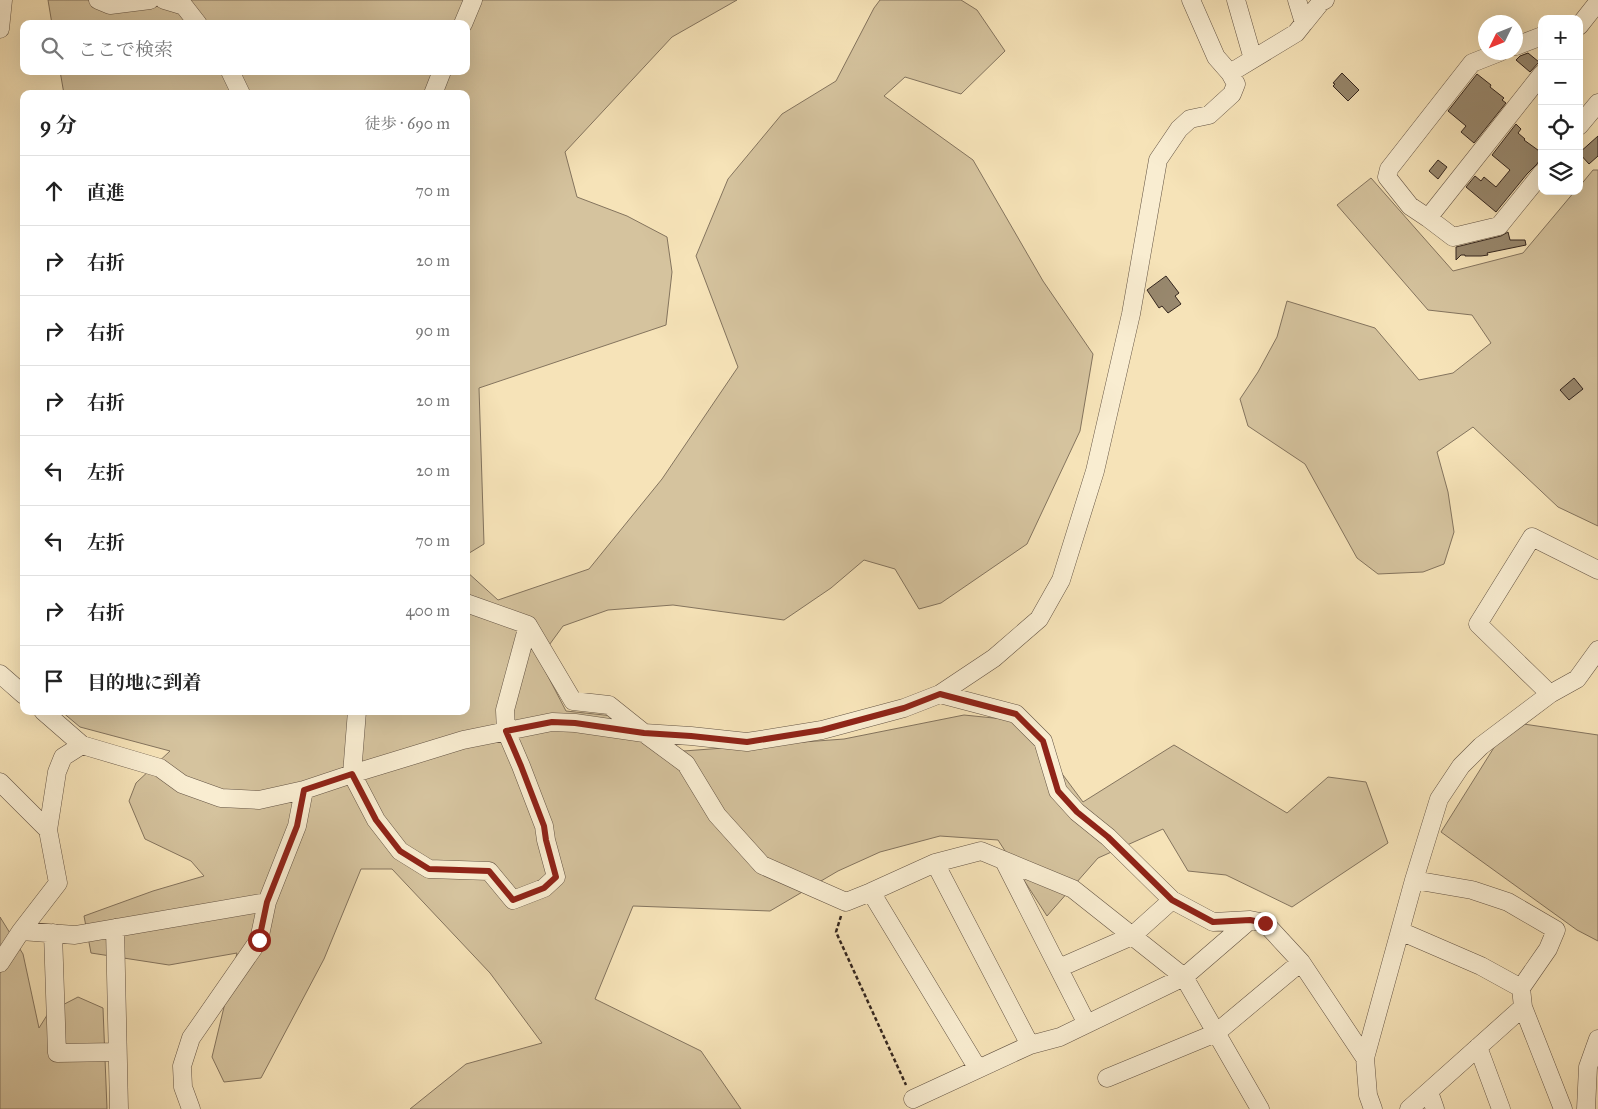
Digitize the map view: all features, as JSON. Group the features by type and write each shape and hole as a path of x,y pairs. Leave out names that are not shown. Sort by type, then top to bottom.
{"street":[{"path":"0,29 3,0"},
{"path":"98,0 110,5 150,0"},
{"path":"164,0 184,6 195,20"},
{"path":"465,20 473,0"},
{"path":"48,715 82,745 160,768 182,784 221,798 259,800 304,790 464,740 552,722 575,723 644,733 747,742 822,730 904,708 940,694 994,658 1039,619 1061,580 1095,471 1131,314 1158,160 1179,129 1190,119 1209,115 1232,94 1236,84 1230,73 1216,57 1191,0"},
{"path":"1236,0 1253,59"},
{"path":"1297,0 1304,24"},
{"path":"1230,73 1296,33 1321,2 1325,0"},
{"path":"1583,20 1598,2"},
{"path":"1523,43 1538,38"},
{"path":"1481,60 1472,64 1389,169 1387,177 1410,206 1453,237 1499,226 1538,178"},
{"path":"232,75 239,90"},
{"path":"435,90 440,75"},
{"path":"1428,218 1538,79"},
{"path":"1583,121 1597,105"},
{"path":"1550,694 1478,624 1532,538 1598,570"},
{"path":"470,604 528,625 574,701 609,705 686,764 716,816 762,865 846,902 935,863 981,851 1073,889 1184,978 1260,1109"},
{"path":"358,715 352,774 376,820 400,851 429,869 489,871 513,900 544,888 556,877 544,826 506,731 505,710 528,625"},
{"path":"1368,1104 1365,1058 1414,880 1439,799 1461,766 1481,746 1550,694 1577,679 1598,650"},
{"path":"0,674 20,692"},
{"path":"940,694 1016,714 1043,741 1058,791 1077,812 1108,837 1172,900 1213,922 1250,920 1265,923 1301,962 1365,1058"},
{"path":"0,963 21,931 58,883 48,830 57,772 62,757 82,745"},
{"path":"0,782 48,830"},
{"path":"191,1109 183,1087 182,1066 192,1038 259,940 267,902 297,826 304,790"},
{"path":"1004,861 1087,1024"},
{"path":"935,863 1030,1045"},
{"path":"1414,880 1472,890 1508,902 1556,930 1548,949 1521,988 1523,1007 1563,1109"},
{"path":"871,892 978,1069"},
{"path":"1059,968 1132,936 1172,900"},
{"path":"21,931 76,935 267,902"},
{"path":"913,1099 1030,1045 1060,1037 1184,978 1250,920"},
{"path":"115,928 118,1109"},
{"path":"1400,931 1481,966 1521,988"},
{"path":"53,933 57,1053 118,1052"},
{"path":"1107,1078 1216,1033 1301,962"},
{"path":"1409,1109 1523,1007"},
{"path":"1586,1109 1588,1068 1598,1039"},
{"path":"1478,1048 1501,1109"},
{"path":"1429,1092 1435,1109"}],"path":[{"path":"846,902 836,932 913,1099"}],"shaded area":[{"path":"48,0 737,0 672,37 565,152 577,197 627,216 667,237 672,272 666,325 479,388 484,544 470,553 470,90 63,90 61,75 470,75 470,20 51,20"},
{"path":"880,0 961,0 977,10 1005,51 961,94 905,77 884,96 973,160 1043,281 1093,354 1080,431 1027,544 941,603 919,609 895,569 864,560 831,588 784,620 673,605 608,610 563,626 539,659 566,711 623,717 657,753 844,739 964,715 1023,721 1083,802 1174,745 1287,813 1328,777 1366,782 1388,843 1292,907 1226,875 1188,871 1163,829 1098,858 1047,916 998,840 940,836 880,852 838,871 770,911 633,906 595,999 701,1051 741,1109 410,1109 466,1064 542,1043 490,973 392,869 361,869 324,959 261,1078 224,1082 212,1057 237,953 169,965 91,953 84,916 153,891 204,876 191,861 145,839 129,801 136,783 170,751 80,727 66,715 470,715 470,575 498,600 589,569 662,479 738,367 696,256 728,179 782,114 836,81"},
{"path":"1593,170 1598,170 1598,526 1558,507 1473,427 1437,452 1448,492 1454,532 1444,564 1423,572 1378,574 1357,558 1305,464 1248,426 1240,399 1258,372 1277,337 1287,301 1375,328 1419,380 1453,373 1491,343 1472,315 1428,310 1337,205 1371,178 1453,271 1523,253 1572,195 1583,195 1583,182"},
{"path":"1510,722 1598,735 1598,941 1577,930 1441,832"},
{"path":"0,917 23,954 39,1028 49,1012 78,997 103,1008 107,1109 0,1109"}],"building":[{"path":"1528,53 1538,61 1530,72 1516,60 1523,60 1523,55"},
{"path":"1342,73 1359,90 1348,101 1333,86 1335,84 1333,83"},
{"path":"1477,74 1504,98 1502,100 1506,103 1474,143 1461,132 1466,126 1448,111"},
{"path":"1516,124 1521,129 1518,133 1538,150 1537,164 1496,212 1466,187 1475,176 1481,181 1484,177 1496,187 1510,170 1492,155"},
{"path":"1598,136 1598,156 1589,164 1583,157 1583,149"},
{"path":"1438,160 1447,167 1438,179 1429,171"},
{"path":"1508,232 1510,240 1525,240 1526,245 1487,253 1488,255 1461,255 1456,260 1456,247 1501,236"},
{"path":"1166,276 1179,293 1175,296 1181,304 1168,313 1162,306 1159,308 1147,290"},
{"path":"1574,378 1583,389 1569,400 1560,390"}],"route":[{"path":"259,940 267,902 297,826 304,790 352,774 376,820 400,851 429,869 489,871 513,900 544,888 556,877 544,826 506,731 552,722 575,723 644,733 747,742 822,730 904,708 940,694 1016,714 1043,741 1058,791 1077,812 1108,837 1172,900 1213,922 1250,920 1265,923"}]}
